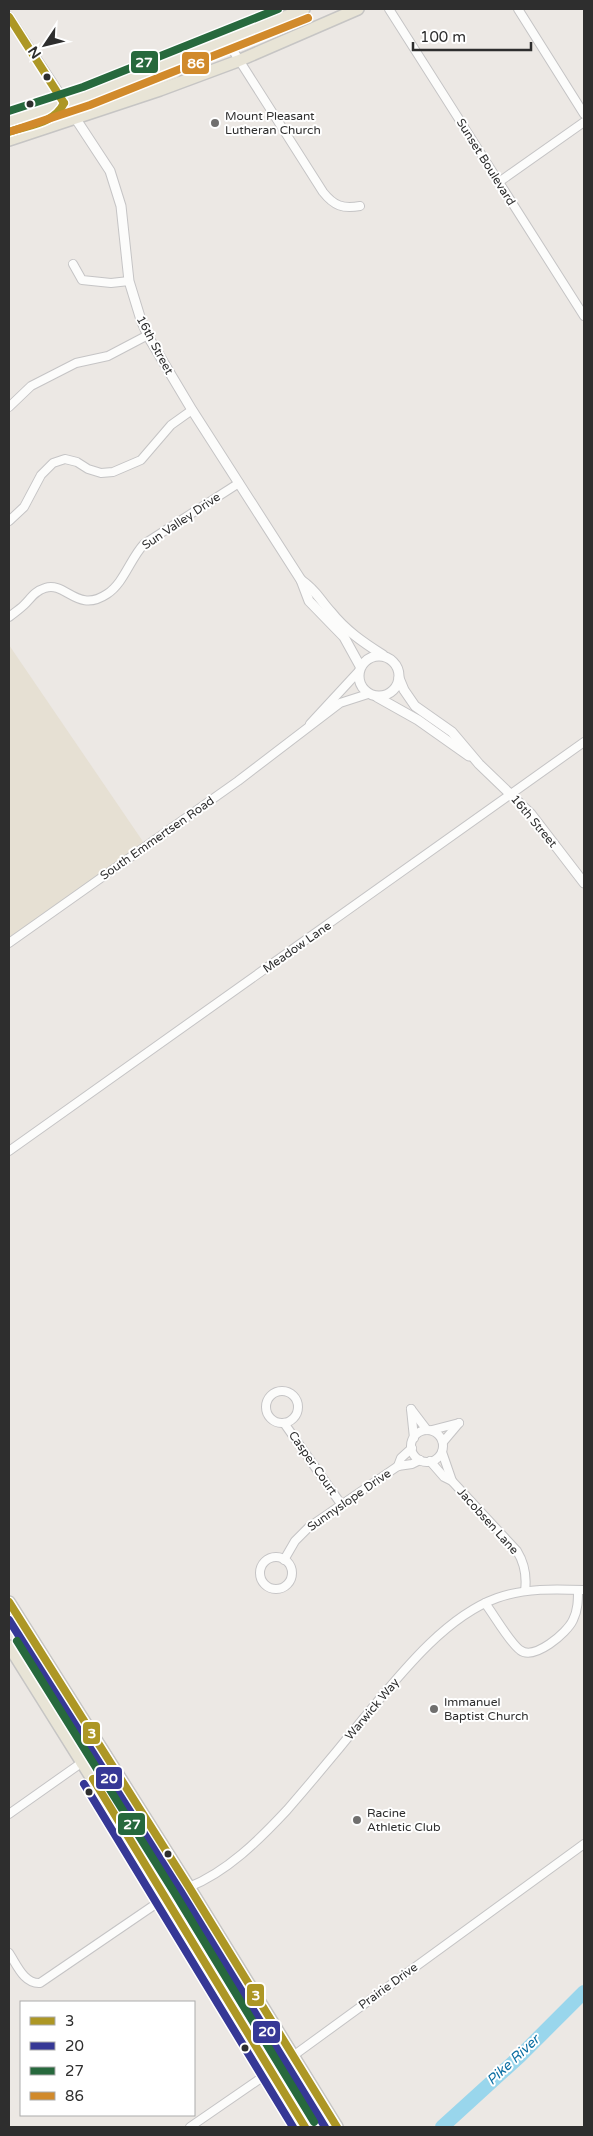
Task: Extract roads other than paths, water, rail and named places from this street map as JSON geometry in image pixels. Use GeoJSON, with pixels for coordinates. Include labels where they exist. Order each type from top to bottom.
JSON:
{"type":"FeatureCollection","features":[{"type":"Feature","properties":{"kind":"main road"},"geometry":{"type":"LineString","coordinates":[[9,121],[64,103],[199,52],[304,9]]}},
{"type":"Feature","properties":{"kind":"main road"},"geometry":{"type":"LineString","coordinates":[[9,140],[238,61],[358,9]]}},
{"type":"Feature","properties":{"kind":"main road"},"geometry":{"type":"LineString","coordinates":[[74,119],[88,106],[174,73],[199,52]]}},
{"type":"Feature","properties":{"kind":"main road"},"geometry":{"type":"LineString","coordinates":[[9,132],[53,117],[62,110],[64,103]]}},
{"type":"Feature","properties":{"kind":"main road"},"geometry":{"type":"LineString","coordinates":[[9,1602],[189,1887],[337,2127]]}},
{"type":"Feature","properties":{"kind":"main road"},"geometry":{"type":"LineString","coordinates":[[9,1642],[60,1700],[80,1734],[101,1749]]}},
{"type":"Feature","properties":{"kind":"main road"},"geometry":{"type":"LineString","coordinates":[[9,1646],[166,1896],[270,2072],[305,2127]]}},
{"type":"Feature","properties":{"kind":"main road"},"geometry":{"type":"LineString","coordinates":[[82,1762],[92,1760],[95,1762],[129,1814],[146,1834],[167,1853]]}},
{"type":"Feature","properties":{"kind":"main road"},"geometry":{"type":"LineString","coordinates":[[119,1821],[129,1825],[134,1831],[165,1880],[181,1888],[189,1887]]}},
{"type":"Feature","properties":{"kind":"main road"},"geometry":{"type":"LineString","coordinates":[[166,1896],[184,1903],[193,1911],[218,1952],[239,1969]]}},
{"type":"Feature","properties":{"kind":"street","name":"Sunset Boulevard"},"geometry":{"type":"LineString","coordinates":[[389,9],[584,316]]}},
{"type":"Feature","properties":{"kind":"street"},"geometry":{"type":"LineString","coordinates":[[518,9],[584,114]]}},
{"type":"Feature","properties":{"kind":"street","name":"16th Street"},"geometry":{"type":"LineString","coordinates":[[9,17],[74,119],[106,165],[116,187],[125,226],[130,281],[134,301],[148,335],[192,410],[301,580],[310,601],[344,638],[360,668],[360,684],[372,695],[418,720],[479,764],[531,814],[584,884]]}},
{"type":"Feature","properties":{"kind":"street"},"geometry":{"type":"LineString","coordinates":[[226,41],[323,192],[332,203],[341,207],[360,206]]}},
{"type":"Feature","properties":{"kind":"street"},"geometry":{"type":"LineString","coordinates":[[499,182],[584,122]]}},
{"type":"Feature","properties":{"kind":"street"},"geometry":{"type":"LineString","coordinates":[[73,264],[82,280],[111,283],[130,281]]}},
{"type":"Feature","properties":{"kind":"street"},"geometry":{"type":"LineString","coordinates":[[9,407],[31,386],[76,363],[108,356],[148,335]]}},
{"type":"Feature","properties":{"kind":"street"},"geometry":{"type":"LineString","coordinates":[[9,521],[24,508],[41,475],[54,463],[66,459],[101,473],[113,472],[142,460],[171,426],[192,410]]}},
{"type":"Feature","properties":{"kind":"street","name":"Sun Valley Drive"},"geometry":{"type":"LineString","coordinates":[[9,617],[24,606],[32,594],[47,587],[55,587],[77,599],[85,601],[106,595],[118,582],[137,551],[144,544],[239,483]]}},
{"type":"Feature","properties":{"kind":"street","name":"16th Street"},"geometry":{"type":"LineString","coordinates":[[301,580],[314,589],[331,613],[353,635],[392,660],[396,665],[404,690],[415,706],[452,732],[479,764]]}},
{"type":"Feature","properties":{"kind":"street"},"geometry":{"type":"LineString","coordinates":[[360,668],[366,659],[372,656],[384,656]]}},
{"type":"Feature","properties":{"kind":"street","name":"South Emmertsen Road"},"geometry":{"type":"LineString","coordinates":[[304,731],[360,668]]}},
{"type":"Feature","properties":{"kind":"street"},"geometry":{"type":"LineString","coordinates":[[372,695],[381,696],[393,690],[399,678]]}},
{"type":"Feature","properties":{"kind":"street","name":"South Emmertsen Road"},"geometry":{"type":"LineString","coordinates":[[9,943],[238,781],[340,703],[372,695]]}},
{"type":"Feature","properties":{"kind":"street","name":"Meadow Lane"},"geometry":{"type":"LineString","coordinates":[[9,1151],[584,742]]}},
{"type":"Feature","properties":{"kind":"street","name":"Casper Court"},"geometry":{"type":"LineString","coordinates":[[284,1423],[294,1418],[298,1408],[290,1394],[275,1393],[268,1400],[266,1410],[268,1415],[275,1422],[284,1423],[341,1504]]}},
{"type":"Feature","properties":{"kind":"street"},"geometry":{"type":"LineString","coordinates":[[411,1409],[430,1430],[441,1437],[443,1442],[442,1452],[439,1457],[430,1461],[420,1460],[413,1453],[412,1448],[414,1438],[411,1409]]}},
{"type":"Feature","properties":{"kind":"street"},"geometry":{"type":"LineString","coordinates":[[414,1438],[417,1433],[459,1423],[443,1442]]}},
{"type":"Feature","properties":{"kind":"street","name":"Sunnyslope Drive"},"geometry":{"type":"LineString","coordinates":[[398,1466],[402,1458],[412,1448]]}},
{"type":"Feature","properties":{"kind":"street","name":"Jacobsen Lane"},"geometry":{"type":"LineString","coordinates":[[442,1452],[452,1481]]}},
{"type":"Feature","properties":{"kind":"street","name":"Sunnyslope Drive"},"geometry":{"type":"LineString","coordinates":[[284,1560],[295,1541],[308,1526],[398,1466],[412,1464],[420,1460]]}},
{"type":"Feature","properties":{"kind":"street","name":"Jacobsen Lane"},"geometry":{"type":"LineString","coordinates":[[430,1461],[444,1477],[452,1481],[521,1557],[526,1575],[525,1591]]}},
{"type":"Feature","properties":{"kind":"street"},"geometry":{"type":"LineString","coordinates":[[279,1558],[284,1560],[292,1572],[290,1582],[282,1588],[273,1589],[268,1587],[261,1578],[261,1567],[268,1559],[279,1558]]}},
{"type":"Feature","properties":{"kind":"street"},"geometry":{"type":"LineString","coordinates":[[486,1603],[516,1647],[525,1653],[531,1654],[560,1636],[570,1626],[576,1612],[581,1590]]}},
{"type":"Feature","properties":{"kind":"street","name":"Warwick Way"},"geometry":{"type":"LineString","coordinates":[[189,1887],[201,1882],[228,1864],[266,1832],[288,1810],[410,1664],[458,1620],[486,1603],[525,1591],[581,1590]]}},
{"type":"Feature","properties":{"kind":"street"},"geometry":{"type":"LineString","coordinates":[[9,1814],[101,1749]]}},
{"type":"Feature","properties":{"kind":"street","name":"Prairie Drive"},"geometry":{"type":"LineString","coordinates":[[190,2127],[293,2056],[584,1844]]}},
{"type":"Feature","properties":{"kind":"street"},"geometry":{"type":"LineString","coordinates":[[9,1954],[26,1978],[33,1983],[45,1981],[166,1896]]}},
{"type":"Feature","properties":{"kind":"waterway","name":"Pike River"},"geometry":{"type":"LineString","coordinates":[[442,2127],[520,2056],[584,1992]]}},
{"type":"Feature","properties":{"kind":"place","name":"Mount Pleasant Lutheran Church"},"geometry":{"type":"Point","coordinates":[215,123]}},
{"type":"Feature","properties":{"kind":"place","name":"Immanuel Baptist Church"},"geometry":{"type":"Point","coordinates":[434,1709]}},
{"type":"Feature","properties":{"kind":"place","name":"Racine Athletic Club"},"geometry":{"type":"Point","coordinates":[357,1820]}}]}
